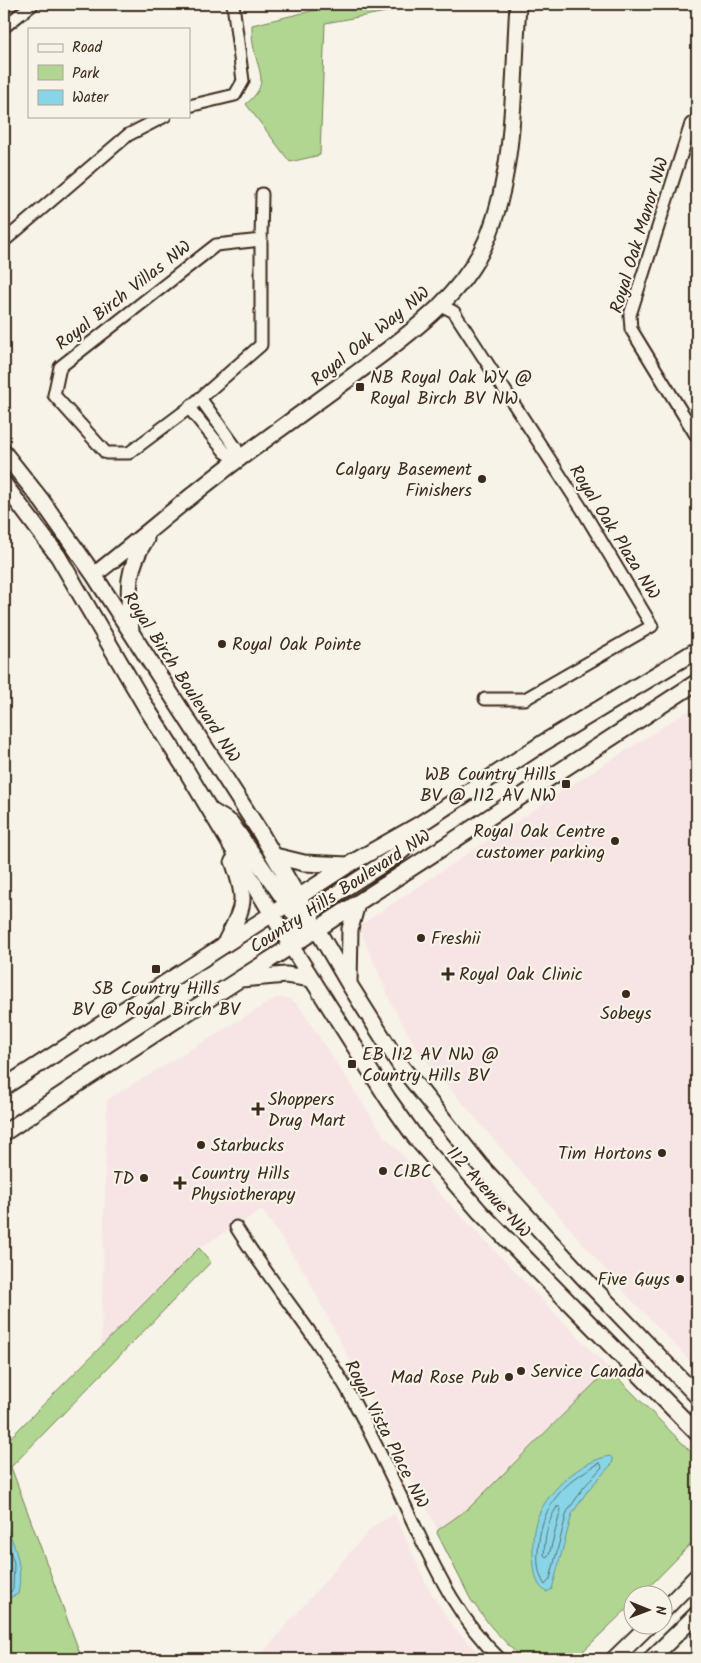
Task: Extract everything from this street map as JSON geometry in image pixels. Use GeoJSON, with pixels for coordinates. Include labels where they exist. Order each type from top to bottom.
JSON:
{"type":"FeatureCollection","features":[{"type":"Feature","properties":{"kind":"street"},"geometry":{"type":"LineString","coordinates":[[4,27],[33,4]]}},
{"type":"Feature","properties":{"kind":"street"},"geometry":{"type":"LineString","coordinates":[[190,106],[235,95],[243,80],[233,4]]}},
{"type":"Feature","properties":{"kind":"street","name":"Royal Oak Way NW"},"geometry":{"type":"LineString","coordinates":[[94,575],[238,460],[379,356],[441,305],[467,275],[484,246],[502,192],[508,149],[518,4]]}},
{"type":"Feature","properties":{"kind":"street"},"geometry":{"type":"LineString","coordinates":[[4,241],[128,135],[161,118]]}},
{"type":"Feature","properties":{"kind":"street","name":"Royal Oak Manor NW"},"geometry":{"type":"LineString","coordinates":[[697,120],[691,124],[630,315],[631,329],[697,436]]}},
{"type":"Feature","properties":{"kind":"street","name":"Royal Birch Villas NW"},"geometry":{"type":"LineString","coordinates":[[261,240],[216,245],[60,367],[54,395],[106,453],[129,453],[189,408],[261,345],[262,194]]}},
{"type":"Feature","properties":{"kind":"street","name":"Royal Oak Plaza NW"},"geometry":{"type":"LineString","coordinates":[[441,305],[454,312],[582,509],[652,626],[526,699],[485,699]]}},
{"type":"Feature","properties":{"kind":"street"},"geometry":{"type":"LineString","coordinates":[[200,398],[236,448],[238,460]]}},
{"type":"Feature","properties":{"kind":"street"},"geometry":{"type":"LineString","coordinates":[[189,408],[225,452],[238,460]]}},
{"type":"Feature","properties":{"kind":"street","name":"Royal Birch Boulevard NW"},"geometry":{"type":"LineString","coordinates":[[4,453],[42,501],[94,575],[275,856],[293,901],[310,923]]}},
{"type":"Feature","properties":{"kind":"street"},"geometry":{"type":"LineString","coordinates":[[4,484],[58,556],[147,709],[291,946]]}},
{"type":"Feature","properties":{"kind":"street"},"geometry":{"type":"LineString","coordinates":[[132,634],[128,584],[135,557],[153,529]]}},
{"type":"Feature","properties":{"kind":"street","name":"Country Hills Boulevard NW"},"geometry":{"type":"LineString","coordinates":[[4,1087],[348,864],[420,824],[551,739],[697,650]]}},
{"type":"Feature","properties":{"kind":"street","name":"Country Hills Boulevard NW"},"geometry":{"type":"LineString","coordinates":[[4,1133],[123,1052],[291,946],[310,923],[357,904],[505,804],[697,682]]}},
{"type":"Feature","properties":{"kind":"street"},"geometry":{"type":"LineString","coordinates":[[209,810],[231,823],[293,901]]}},
{"type":"Feature","properties":{"kind":"street"},"geometry":{"type":"LineString","coordinates":[[310,923],[324,903],[404,849],[420,824]]}},
{"type":"Feature","properties":{"kind":"street"},"geometry":{"type":"LineString","coordinates":[[222,831],[242,888],[240,912],[224,945]]}},
{"type":"Feature","properties":{"kind":"street"},"geometry":{"type":"LineString","coordinates":[[275,856],[304,863],[348,864]]}},
{"type":"Feature","properties":{"kind":"street"},"geometry":{"type":"LineString","coordinates":[[349,984],[350,929],[357,904]]}},
{"type":"Feature","properties":{"kind":"street","name":"112 Avenue NW"},"geometry":{"type":"LineString","coordinates":[[310,923],[400,1065],[465,1147],[583,1277],[697,1396]]}},
{"type":"Feature","properties":{"kind":"street","name":"112 Avenue NW"},"geometry":{"type":"LineString","coordinates":[[291,946],[388,1099],[442,1170],[526,1260],[697,1433]]}},
{"type":"Feature","properties":{"kind":"street"},"geometry":{"type":"LineString","coordinates":[[238,979],[286,975],[312,979]]}},
{"type":"Feature","properties":{"kind":"street","name":"Royal Vista Place NW"},"geometry":{"type":"LineString","coordinates":[[236,1227],[260,1264],[334,1366],[353,1400],[454,1604],[483,1643],[500,1659]]}},
{"type":"Feature","properties":{"kind":"street"},"geometry":{"type":"LineString","coordinates":[[674,1600],[697,1576]]}},
{"type":"Feature","properties":{"kind":"street"},"geometry":{"type":"LineString","coordinates":[[651,1659],[697,1614]]}},
{"type":"Feature","properties":{"kind":"street"},"geometry":{"type":"LineString","coordinates":[[601,1659],[617,1656],[638,1636]]}},
{"type":"Feature","properties":{"kind":"shaded area"},"geometry":{"type":"Polygon","coordinates":[[[697,705],[697,1368],[626,1294],[418,1051],[392,1005],[360,930],[362,924],[567,788],[697,705]]]}},
{"type":"Feature","properties":{"kind":"shaded area"},"geometry":{"type":"Polygon","coordinates":[[[276,998],[289,998],[299,1006],[384,1136],[609,1369],[469,1508],[438,1530],[305,1273],[262,1210],[199,1248],[101,1346],[107,1100],[276,998]]]}},
{"type":"Feature","properties":{"kind":"shaded area"},"geometry":{"type":"Polygon","coordinates":[[[395,1514],[426,1584],[453,1627],[485,1659],[257,1659],[373,1526],[395,1514]]]}},
{"type":"Feature","properties":{"kind":"green space"},"geometry":{"type":"Polygon","coordinates":[[[319,4],[431,4],[325,23],[320,155],[290,162],[246,104],[258,90],[261,78],[253,46],[252,25],[320,9],[319,4]]]}},
{"type":"Feature","properties":{"kind":"green space"},"geometry":{"type":"Polygon","coordinates":[[[199,1248],[211,1262],[11,1467],[82,1659],[4,1659],[4,1444],[199,1248]]]}},
{"type":"Feature","properties":{"kind":"green space"},"geometry":{"type":"Polygon","coordinates":[[[609,1369],[697,1458],[697,1538],[650,1586],[624,1586],[624,1612],[576,1658],[525,1659],[517,1654],[492,1628],[471,1600],[437,1533],[438,1530],[469,1508],[609,1369]]]}},
{"type":"Feature","properties":{"kind":"water"},"geometry":{"type":"Polygon","coordinates":[[[610,1456],[613,1459],[612,1464],[588,1490],[572,1514],[552,1589],[547,1592],[539,1584],[534,1570],[533,1541],[538,1516],[550,1496],[567,1478],[588,1464],[610,1456]]]}},
{"type":"Feature","properties":{"kind":"water"},"geometry":{"type":"Polygon","coordinates":[[[4,1523],[15,1548],[20,1575],[18,1594],[4,1600],[4,1523]]]}},
{"type":"Feature","properties":{"kind":"place","name":"NB Royal Oak WY @ Royal Birch BV NW"},"geometry":{"type":"Point","coordinates":[360,387]}},
{"type":"Feature","properties":{"kind":"place","name":"Calgary Basement Finishers"},"geometry":{"type":"Point","coordinates":[482,479]}},
{"type":"Feature","properties":{"kind":"place","name":"Royal Oak Pointe"},"geometry":{"type":"Point","coordinates":[222,644]}},
{"type":"Feature","properties":{"kind":"place","name":"WB Country Hills BV @ 112 AV NW"},"geometry":{"type":"Point","coordinates":[566,784]}},
{"type":"Feature","properties":{"kind":"place","name":"Royal Oak Centre customer parking"},"geometry":{"type":"Point","coordinates":[615,841]}},
{"type":"Feature","properties":{"kind":"place","name":"Freshii"},"geometry":{"type":"Point","coordinates":[421,938]}},
{"type":"Feature","properties":{"kind":"place","name":"SB Country Hills BV @ Royal Birch BV"},"geometry":{"type":"Point","coordinates":[156,969]}},
{"type":"Feature","properties":{"kind":"place","name":"Royal Oak Clinic"},"geometry":{"type":"Point","coordinates":[448,974]}},
{"type":"Feature","properties":{"kind":"place","name":"Sobeys"},"geometry":{"type":"Point","coordinates":[626,994]}},
{"type":"Feature","properties":{"kind":"place","name":"EB 112 AV NW @ Country Hills BV"},"geometry":{"type":"Point","coordinates":[352,1064]}},
{"type":"Feature","properties":{"kind":"place","name":"Shoppers Drug Mart"},"geometry":{"type":"Point","coordinates":[258,1109]}},
{"type":"Feature","properties":{"kind":"place","name":"Starbucks"},"geometry":{"type":"Point","coordinates":[201,1145]}},
{"type":"Feature","properties":{"kind":"place","name":"Tim Hortons"},"geometry":{"type":"Point","coordinates":[662,1153]}},
{"type":"Feature","properties":{"kind":"place","name":"CIBC"},"geometry":{"type":"Point","coordinates":[383,1171]}},
{"type":"Feature","properties":{"kind":"place","name":"TD"},"geometry":{"type":"Point","coordinates":[144,1178]}},
{"type":"Feature","properties":{"kind":"place","name":"Country Hills Physiotherapy"},"geometry":{"type":"Point","coordinates":[180,1183]}},
{"type":"Feature","properties":{"kind":"place","name":"Five Guys"},"geometry":{"type":"Point","coordinates":[680,1279]}},
{"type":"Feature","properties":{"kind":"place","name":"Service Canada"},"geometry":{"type":"Point","coordinates":[521,1371]}},
{"type":"Feature","properties":{"kind":"place","name":"Mad Rose Pub"},"geometry":{"type":"Point","coordinates":[509,1377]}}]}
